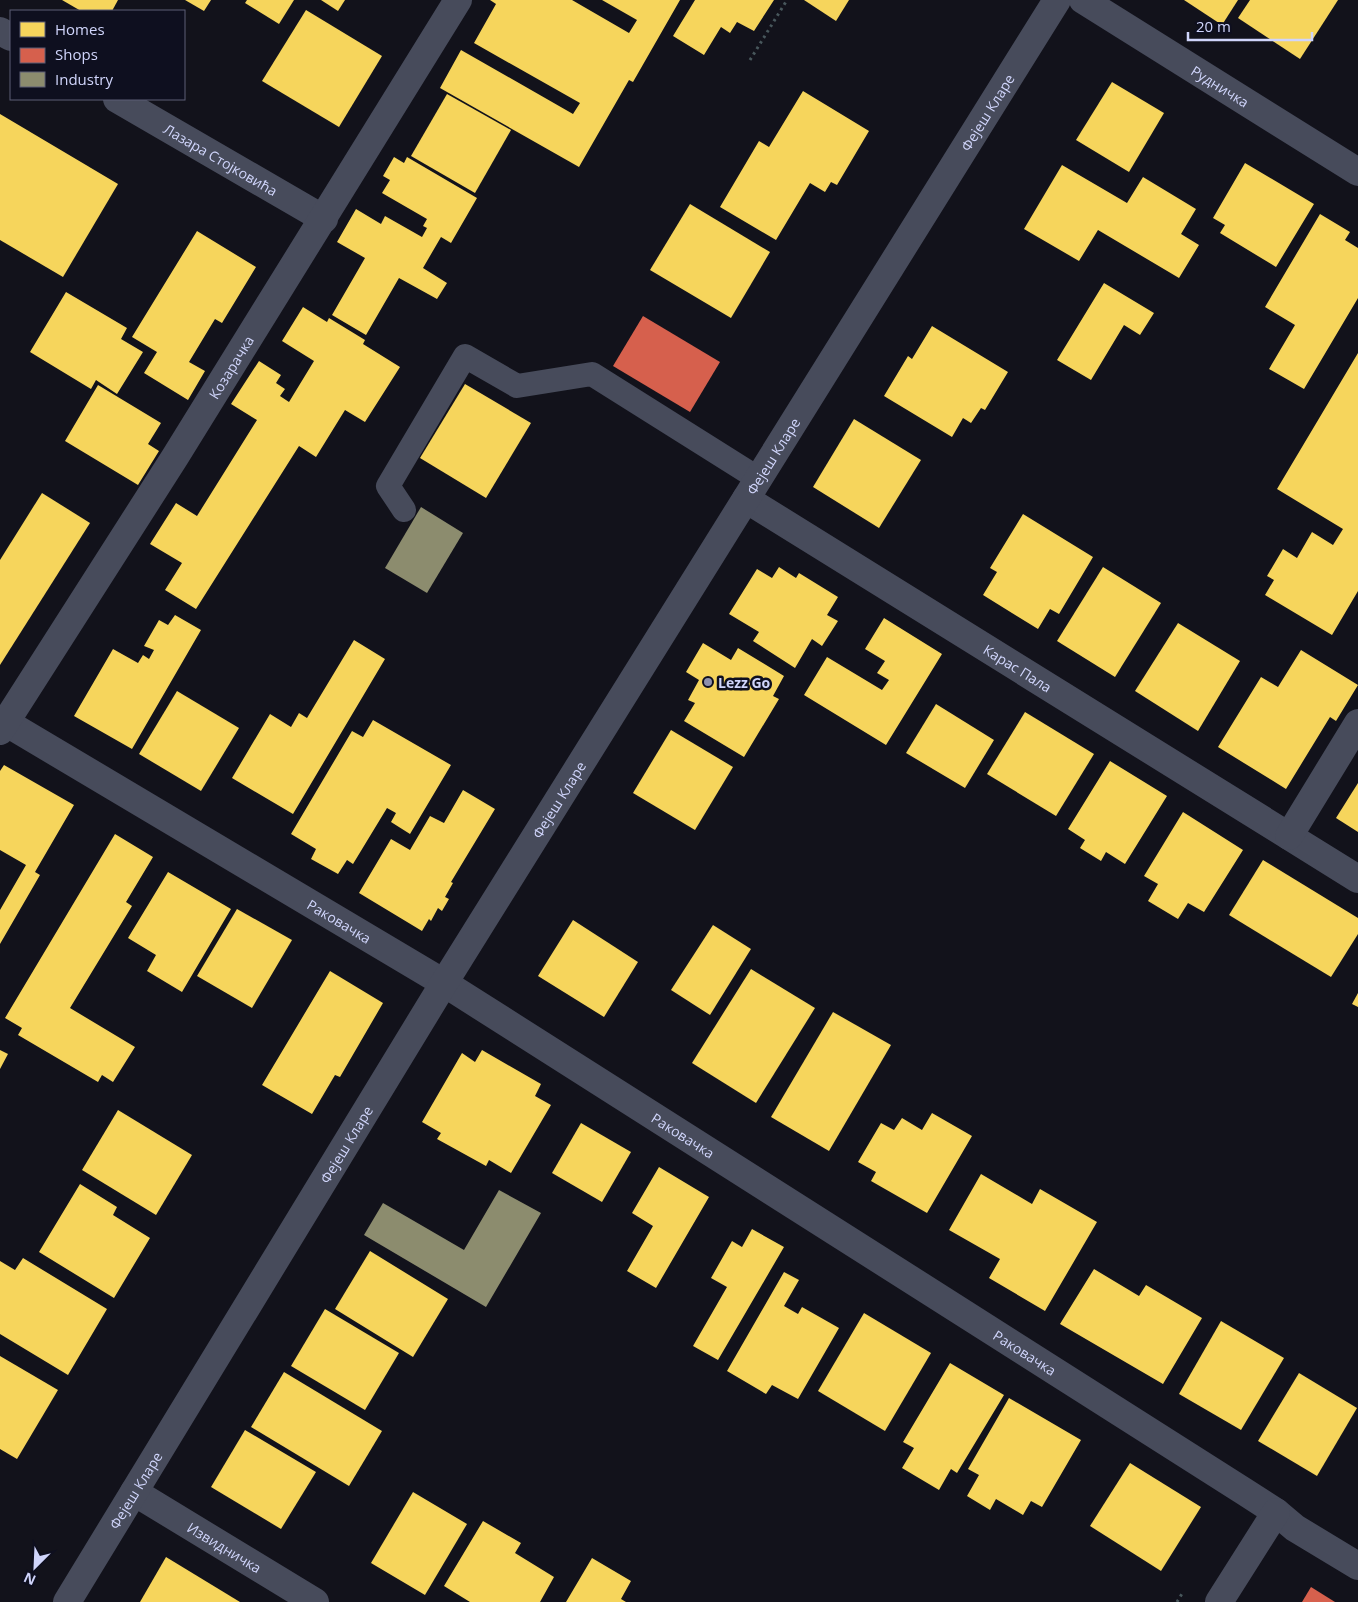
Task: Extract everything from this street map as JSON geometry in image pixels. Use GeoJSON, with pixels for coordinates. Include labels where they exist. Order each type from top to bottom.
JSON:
{"type":"FeatureCollection","features":[{"type":"Feature","properties":{"kind":"street","name":"Козарачка"},"geometry":{"type":"LineString","coordinates":[[2,724],[175,457],[458,0]]}},
{"type":"Feature","properties":{"kind":"street","name":"Фејеш Кларе"},"geometry":{"type":"LineString","coordinates":[[67,1602],[444,983],[1057,0]]}},
{"type":"Feature","properties":{"kind":"street","name":"Рудничка"},"geometry":{"type":"LineString","coordinates":[[1083,0],[1358,172]]}},
{"type":"Feature","properties":{"kind":"street","name":"Лазара Стојковића"},"geometry":{"type":"LineString","coordinates":[[119,100],[324,219]]}},
{"type":"Feature","properties":{"kind":"street","name":"Карас Пала"},"geometry":{"type":"LineString","coordinates":[[752,489],[1358,879]]}},
{"type":"Feature","properties":{"kind":"street"},"geometry":{"type":"LineString","coordinates":[[1289,836],[1358,723]]}},
{"type":"Feature","properties":{"kind":"street","name":"Раковачка"},"geometry":{"type":"LineString","coordinates":[[2,724],[444,983],[1276,1512],[1295,1528],[1358,1566]]}},
{"type":"Feature","properties":{"kind":"street","name":"Извидничка"},"geometry":{"type":"LineString","coordinates":[[134,1492],[315,1602]]}},
{"type":"Feature","properties":{"kind":"street"},"geometry":{"type":"LineString","coordinates":[[1219,1602],[1276,1512]]}},
{"type":"Feature","properties":{"kind":"lane"},"geometry":{"type":"LineString","coordinates":[[404,510],[388,486],[465,356],[518,386],[592,374],[752,489]]}},
{"type":"Feature","properties":{"kind":"path"},"geometry":{"type":"LineString","coordinates":[[750,60],[787,0]]}},
{"type":"Feature","properties":{"kind":"building: Homes"},"geometry":{"type":"Polygon","coordinates":[[[62,0],[118,0],[113,10],[79,10],[62,0]]]}},
{"type":"Feature","properties":{"kind":"building: Homes"},"geometry":{"type":"Polygon","coordinates":[[[185,0],[211,0],[204,11],[185,0]]]}},
{"type":"Feature","properties":{"kind":"building: Homes"},"geometry":{"type":"Polygon","coordinates":[[[247,0],[294,0],[279,24],[245,3],[247,0]]]}},
{"type":"Feature","properties":{"kind":"building: Homes"},"geometry":{"type":"Polygon","coordinates":[[[321,0],[345,0],[338,11],[321,0]]]}},
{"type":"Feature","properties":{"kind":"building: Homes"},"geometry":{"type":"Polygon","coordinates":[[[490,0],[572,0],[629,33],[637,20],[602,0],[680,0],[633,82],[629,80],[579,167],[440,88],[461,50],[573,114],[580,103],[474,43],[496,4],[490,0]]]}},
{"type":"Feature","properties":{"kind":"building: Homes"},"geometry":{"type":"Polygon","coordinates":[[[695,0],[774,0],[754,31],[737,22],[730,33],[721,27],[704,55],[673,36],[695,0]]]}},
{"type":"Feature","properties":{"kind":"building: Homes"},"geometry":{"type":"Polygon","coordinates":[[[804,0],[849,0],[836,21],[804,0]]]}},
{"type":"Feature","properties":{"kind":"building: Homes"},"geometry":{"type":"Polygon","coordinates":[[[1184,0],[1238,0],[1222,25],[1184,0]]]}},
{"type":"Feature","properties":{"kind":"building: Homes"},"geometry":{"type":"Polygon","coordinates":[[[1250,0],[1338,0],[1300,59],[1238,18],[1250,0]]]}},
{"type":"Feature","properties":{"kind":"building: Homes"},"geometry":{"type":"Polygon","coordinates":[[[306,10],[382,56],[339,127],[262,81],[306,10]]]}},
{"type":"Feature","properties":{"kind":"building: Homes"},"geometry":{"type":"Polygon","coordinates":[[[1112,82],[1164,113],[1129,172],[1076,140],[1112,82]]]}},
{"type":"Feature","properties":{"kind":"building: Homes"},"geometry":{"type":"Polygon","coordinates":[[[803,91],[869,131],[837,185],[831,182],[825,192],[810,183],[776,240],[720,207],[759,141],[769,147],[803,91]]]}},
{"type":"Feature","properties":{"kind":"building: Homes"},"geometry":{"type":"Polygon","coordinates":[[[447,94],[511,130],[475,193],[411,156],[447,94]]]}},
{"type":"Feature","properties":{"kind":"building: Homes"},"geometry":{"type":"Polygon","coordinates":[[[0,114],[118,184],[63,277],[0,240],[0,114]]]}},
{"type":"Feature","properties":{"kind":"building: Homes"},"geometry":{"type":"Polygon","coordinates":[[[394,157],[404,163],[407,157],[477,198],[451,243],[441,237],[423,268],[447,283],[437,299],[399,278],[366,335],[332,315],[365,258],[337,242],[356,209],[381,224],[385,216],[422,237],[427,228],[423,226],[427,219],[382,193],[390,180],[383,176],[394,157]]]}},
{"type":"Feature","properties":{"kind":"building: Homes"},"geometry":{"type":"Polygon","coordinates":[[[1245,163],[1314,204],[1276,267],[1220,233],[1225,225],[1213,218],[1245,163]]]}},
{"type":"Feature","properties":{"kind":"building: Homes"},"geometry":{"type":"Polygon","coordinates":[[[1062,165],[1127,203],[1143,177],[1196,209],[1181,234],[1199,245],[1179,278],[1098,230],[1079,261],[1024,229],[1062,165]]]}},
{"type":"Feature","properties":{"kind":"building: Homes"},"geometry":{"type":"Polygon","coordinates":[[[690,204],[770,252],[731,318],[650,270],[690,204]]]}},
{"type":"Feature","properties":{"kind":"building: Homes"},"geometry":{"type":"Polygon","coordinates":[[[1320,214],[1350,232],[1345,240],[1358,248],[1358,298],[1304,389],[1269,369],[1295,325],[1265,307],[1320,214]]]}},
{"type":"Feature","properties":{"kind":"building: Homes"},"geometry":{"type":"Polygon","coordinates":[[[197,231],[256,267],[222,323],[215,319],[189,362],[205,371],[188,400],[144,373],[157,352],[132,337],[197,231]]]}},
{"type":"Feature","properties":{"kind":"building: Homes"},"geometry":{"type":"Polygon","coordinates":[[[1104,283],[1154,313],[1140,335],[1124,325],[1091,380],[1057,360],[1104,283]]]}},
{"type":"Feature","properties":{"kind":"building: Homes"},"geometry":{"type":"Polygon","coordinates":[[[66,292],[127,328],[121,339],[143,352],[117,394],[96,380],[91,389],[30,352],[66,292]]]}},
{"type":"Feature","properties":{"kind":"building: Homes"},"geometry":{"type":"Polygon","coordinates":[[[303,307],[327,322],[329,318],[365,340],[363,344],[400,367],[365,422],[345,410],[316,457],[299,446],[196,609],[165,590],[182,563],[150,544],[176,503],[197,516],[257,420],[231,404],[259,361],[281,375],[276,383],[285,389],[280,396],[289,402],[314,361],[282,341],[303,307]]]}},
{"type":"Feature","properties":{"kind":"building: Homes"},"geometry":{"type":"Polygon","coordinates":[[[932,326],[1008,372],[985,410],[981,408],[971,423],[963,418],[952,437],[884,396],[908,356],[912,359],[932,326]]]}},
{"type":"Feature","properties":{"kind":"building: Homes"},"geometry":{"type":"Polygon","coordinates":[[[1358,353],[1358,591],[1332,635],[1265,595],[1274,580],[1267,576],[1283,549],[1297,558],[1312,532],[1333,545],[1343,529],[1277,489],[1358,353]]]}},
{"type":"Feature","properties":{"kind":"building: Homes"},"geometry":{"type":"Polygon","coordinates":[[[465,384],[531,423],[486,498],[420,458],[465,384]]]}},
{"type":"Feature","properties":{"kind":"building: Homes"},"geometry":{"type":"Polygon","coordinates":[[[98,385],[161,423],[148,444],[159,451],[138,485],[65,441],[98,385]]]}},
{"type":"Feature","properties":{"kind":"building: Homes"},"geometry":{"type":"Polygon","coordinates":[[[854,419],[921,460],[879,528],[813,487],[854,419]]]}},
{"type":"Feature","properties":{"kind":"building: Homes"},"geometry":{"type":"Polygon","coordinates":[[[42,493],[90,523],[0,665],[0,560],[42,493]]]}},
{"type":"Feature","properties":{"kind":"building: Homes"},"geometry":{"type":"Polygon","coordinates":[[[1023,514],[1093,557],[1059,614],[1050,609],[1038,629],[983,595],[997,572],[990,568],[1023,514]]]}},
{"type":"Feature","properties":{"kind":"building: Homes"},"geometry":{"type":"Polygon","coordinates":[[[779,567],[796,578],[799,573],[838,597],[827,615],[838,621],[822,646],[812,639],[795,668],[753,641],[759,632],[729,614],[757,569],[772,578],[779,567]]]}},
{"type":"Feature","properties":{"kind":"building: Homes"},"geometry":{"type":"Polygon","coordinates":[[[1103,567],[1161,603],[1115,677],[1057,641],[1103,567]]]}},
{"type":"Feature","properties":{"kind":"building: Homes"},"geometry":{"type":"Polygon","coordinates":[[[175,615],[201,630],[132,749],[74,716],[113,649],[138,663],[143,655],[149,659],[154,650],[144,646],[159,620],[168,625],[175,615]]]}},
{"type":"Feature","properties":{"kind":"building: Homes"},"geometry":{"type":"Polygon","coordinates":[[[884,618],[942,654],[886,745],[804,695],[827,657],[882,690],[889,680],[877,673],[885,661],[865,649],[884,618]]]}},
{"type":"Feature","properties":{"kind":"building: Homes"},"geometry":{"type":"Polygon","coordinates":[[[1178,623],[1240,661],[1198,731],[1135,691],[1178,623]]]}},
{"type":"Feature","properties":{"kind":"building: Homes"},"geometry":{"type":"Polygon","coordinates":[[[354,640],[385,659],[293,814],[232,778],[270,714],[291,727],[299,713],[307,718],[354,640]]]}},
{"type":"Feature","properties":{"kind":"building: Homes"},"geometry":{"type":"Polygon","coordinates":[[[703,643],[731,660],[738,648],[784,676],[773,696],[779,699],[744,757],[684,721],[695,703],[688,700],[699,680],[686,672],[703,643]]]}},
{"type":"Feature","properties":{"kind":"building: Homes"},"geometry":{"type":"Polygon","coordinates":[[[1301,650],[1358,685],[1336,721],[1330,717],[1286,789],[1218,747],[1261,677],[1278,687],[1301,650]]]}},
{"type":"Feature","properties":{"kind":"building: Homes"},"geometry":{"type":"Polygon","coordinates":[[[177,691],[239,728],[201,791],[139,754],[177,691]]]}},
{"type":"Feature","properties":{"kind":"building: Homes"},"geometry":{"type":"Polygon","coordinates":[[[936,704],[994,740],[965,788],[906,753],[936,704]]]}},
{"type":"Feature","properties":{"kind":"building: Homes"},"geometry":{"type":"Polygon","coordinates":[[[1025,712],[1094,754],[1056,816],[987,774],[1025,712]]]}},
{"type":"Feature","properties":{"kind":"building: Homes"},"geometry":{"type":"Polygon","coordinates":[[[373,720],[451,765],[410,834],[391,822],[396,813],[387,808],[353,864],[347,860],[338,874],[311,859],[316,849],[291,834],[352,731],[363,737],[373,720]]]}},
{"type":"Feature","properties":{"kind":"building: Homes"},"geometry":{"type":"Polygon","coordinates":[[[671,730],[733,767],[695,830],[633,793],[671,730]]]}},
{"type":"Feature","properties":{"kind":"building: Homes"},"geometry":{"type":"Polygon","coordinates":[[[1110,761],[1167,796],[1125,864],[1106,852],[1101,861],[1080,848],[1085,840],[1068,829],[1110,761]]]}},
{"type":"Feature","properties":{"kind":"building: Homes"},"geometry":{"type":"Polygon","coordinates":[[[4,765],[74,805],[35,872],[40,875],[0,944],[0,910],[26,865],[0,850],[0,771],[4,765]]]}},
{"type":"Feature","properties":{"kind":"building: Homes"},"geometry":{"type":"Polygon","coordinates":[[[1358,783],[1358,832],[1336,818],[1358,783]]]}},
{"type":"Feature","properties":{"kind":"building: Homes"},"geometry":{"type":"Polygon","coordinates":[[[463,790],[495,809],[451,882],[453,883],[445,897],[449,899],[442,911],[438,908],[431,921],[429,919],[422,931],[359,893],[391,839],[410,850],[430,816],[444,823],[463,790]]]}},
{"type":"Feature","properties":{"kind":"building: Homes"},"geometry":{"type":"Polygon","coordinates":[[[1183,812],[1243,850],[1204,912],[1188,903],[1178,919],[1148,901],[1158,884],[1144,876],[1183,812]]]}},
{"type":"Feature","properties":{"kind":"building: Homes"},"geometry":{"type":"Polygon","coordinates":[[[115,834],[153,857],[126,902],[132,906],[70,1008],[135,1047],[113,1082],[102,1075],[98,1082],[18,1035],[22,1028],[5,1018],[115,834]]]}},
{"type":"Feature","properties":{"kind":"building: Homes"},"geometry":{"type":"Polygon","coordinates":[[[1263,860],[1358,918],[1358,934],[1331,977],[1229,915],[1263,860]]]}},
{"type":"Feature","properties":{"kind":"building: Homes"},"geometry":{"type":"Polygon","coordinates":[[[168,872],[231,909],[182,992],[147,971],[156,955],[128,938],[168,872]]]}},
{"type":"Feature","properties":{"kind":"building: Homes"},"geometry":{"type":"Polygon","coordinates":[[[237,909],[292,940],[252,1008],[197,976],[237,909]]]}},
{"type":"Feature","properties":{"kind":"building: Homes"},"geometry":{"type":"Polygon","coordinates":[[[573,920],[638,962],[604,1017],[538,976],[573,920]]]}},
{"type":"Feature","properties":{"kind":"building: Homes"},"geometry":{"type":"Polygon","coordinates":[[[713,925],[751,949],[710,1015],[671,990],[713,925]]]}},
{"type":"Feature","properties":{"kind":"building: Homes"},"geometry":{"type":"Polygon","coordinates":[[[751,969],[815,1008],[756,1103],[692,1063],[751,969]]]}},
{"type":"Feature","properties":{"kind":"building: Homes"},"geometry":{"type":"Polygon","coordinates":[[[330,971],[383,1003],[340,1077],[335,1075],[312,1114],[262,1085],[330,971]]]}},
{"type":"Feature","properties":{"kind":"building: Homes"},"geometry":{"type":"Polygon","coordinates":[[[1358,993],[1358,1007],[1352,1004],[1358,993]]]}},
{"type":"Feature","properties":{"kind":"building: Homes"},"geometry":{"type":"Polygon","coordinates":[[[833,1012],[891,1045],[829,1151],[771,1117],[833,1012]]]}},
{"type":"Feature","properties":{"kind":"building: Homes"},"geometry":{"type":"Polygon","coordinates":[[[0,1050],[8,1054],[0,1069],[0,1050]]]}},
{"type":"Feature","properties":{"kind":"building: Homes"},"geometry":{"type":"Polygon","coordinates":[[[482,1050],[541,1084],[535,1096],[551,1105],[511,1173],[489,1160],[486,1166],[437,1139],[441,1133],[422,1122],[462,1053],[475,1062],[482,1050]]]}},
{"type":"Feature","properties":{"kind":"building: Homes"},"geometry":{"type":"Polygon","coordinates":[[[118,1110],[192,1155],[156,1215],[82,1170],[118,1110]]]}},
{"type":"Feature","properties":{"kind":"building: Homes"},"geometry":{"type":"Polygon","coordinates":[[[932,1113],[972,1136],[927,1213],[871,1181],[876,1172],[858,1162],[881,1123],[894,1130],[902,1118],[922,1130],[932,1113]]]}},
{"type":"Feature","properties":{"kind":"building: Homes"},"geometry":{"type":"Polygon","coordinates":[[[581,1123],[631,1152],[602,1202],[552,1173],[581,1123]]]}},
{"type":"Feature","properties":{"kind":"building: Homes"},"geometry":{"type":"Polygon","coordinates":[[[659,1167],[709,1197],[656,1288],[627,1271],[653,1226],[632,1213],[659,1167]]]}},
{"type":"Feature","properties":{"kind":"building: Homes"},"geometry":{"type":"Polygon","coordinates":[[[981,1174],[1032,1204],[1040,1189],[1097,1222],[1045,1311],[989,1278],[1000,1259],[949,1230],[981,1174]]]}},
{"type":"Feature","properties":{"kind":"building: Homes"},"geometry":{"type":"Polygon","coordinates":[[[80,1184],[117,1207],[113,1215],[150,1238],[114,1298],[39,1252],[80,1184]]]}},
{"type":"Feature","properties":{"kind":"building: Homes"},"geometry":{"type":"Polygon","coordinates":[[[752,1229],[784,1247],[718,1360],[693,1346],[727,1287],[711,1278],[732,1241],[742,1247],[752,1229]]]}},
{"type":"Feature","properties":{"kind":"building: Homes"},"geometry":{"type":"Polygon","coordinates":[[[370,1251],[448,1299],[413,1357],[335,1309],[370,1251]]]}},
{"type":"Feature","properties":{"kind":"building: Homes"},"geometry":{"type":"Polygon","coordinates":[[[23,1258],[107,1309],[68,1375],[0,1334],[0,1261],[15,1270],[23,1258]]]}},
{"type":"Feature","properties":{"kind":"building: Homes"},"geometry":{"type":"Polygon","coordinates":[[[1094,1269],[1139,1296],[1146,1285],[1202,1318],[1163,1384],[1060,1324],[1094,1269]]]}},
{"type":"Feature","properties":{"kind":"building: Homes"},"geometry":{"type":"Polygon","coordinates":[[[784,1272],[799,1280],[784,1306],[798,1314],[802,1307],[839,1328],[798,1399],[772,1385],[766,1394],[727,1371],[784,1272]]]}},
{"type":"Feature","properties":{"kind":"building: Homes"},"geometry":{"type":"Polygon","coordinates":[[[325,1309],[399,1353],[365,1410],[291,1366],[325,1309]]]}},
{"type":"Feature","properties":{"kind":"building: Homes"},"geometry":{"type":"Polygon","coordinates":[[[864,1313],[931,1353],[885,1431],[818,1391],[864,1313]]]}},
{"type":"Feature","properties":{"kind":"building: Homes"},"geometry":{"type":"Polygon","coordinates":[[[1221,1321],[1284,1358],[1241,1430],[1179,1394],[1221,1321]]]}},
{"type":"Feature","properties":{"kind":"building: Homes"},"geometry":{"type":"Polygon","coordinates":[[[0,1356],[58,1390],[17,1459],[0,1449],[0,1356]]]}},
{"type":"Feature","properties":{"kind":"building: Homes"},"geometry":{"type":"Polygon","coordinates":[[[950,1363],[1004,1395],[957,1473],[951,1469],[939,1490],[902,1468],[914,1448],[903,1442],[950,1363]]]}},
{"type":"Feature","properties":{"kind":"building: Homes"},"geometry":{"type":"Polygon","coordinates":[[[284,1372],[382,1431],[349,1486],[251,1427],[284,1372]]]}},
{"type":"Feature","properties":{"kind":"building: Homes"},"geometry":{"type":"Polygon","coordinates":[[[1299,1373],[1357,1408],[1317,1476],[1258,1441],[1299,1373]]]}},
{"type":"Feature","properties":{"kind":"building: Homes"},"geometry":{"type":"Polygon","coordinates":[[[1009,1398],[1081,1440],[1042,1507],[1031,1501],[1023,1515],[996,1499],[990,1510],[967,1496],[979,1475],[968,1469],[1009,1398]]]}},
{"type":"Feature","properties":{"kind":"building: Homes"},"geometry":{"type":"Polygon","coordinates":[[[245,1430],[316,1472],[281,1529],[211,1487],[245,1430]]]}},
{"type":"Feature","properties":{"kind":"building: Homes"},"geometry":{"type":"Polygon","coordinates":[[[1130,1463],[1201,1507],[1161,1571],[1090,1526],[1130,1463]]]}},
{"type":"Feature","properties":{"kind":"building: Homes"},"geometry":{"type":"Polygon","coordinates":[[[413,1492],[467,1524],[425,1595],[371,1563],[413,1492]]]}},
{"type":"Feature","properties":{"kind":"building: Homes"},"geometry":{"type":"Polygon","coordinates":[[[483,1521],[521,1543],[515,1553],[554,1577],[540,1602],[470,1602],[444,1586],[483,1521]]]}},
{"type":"Feature","properties":{"kind":"building: Homes"},"geometry":{"type":"Polygon","coordinates":[[[166,1557],[240,1602],[140,1602],[166,1557]]]}},
{"type":"Feature","properties":{"kind":"building: Homes"},"geometry":{"type":"Polygon","coordinates":[[[592,1558],[631,1581],[621,1599],[626,1602],[566,1602],[592,1558]]]}},
{"type":"Feature","properties":{"kind":"building: Shops"},"geometry":{"type":"Polygon","coordinates":[[[643,316],[720,362],[690,412],[613,366],[643,316]]]}},
{"type":"Feature","properties":{"kind":"building: Shops"},"geometry":{"type":"Polygon","coordinates":[[[1311,1587],[1335,1602],[1302,1602],[1311,1587]]]}},
{"type":"Feature","properties":{"kind":"building: Industry"},"geometry":{"type":"Polygon","coordinates":[[[421,507],[463,533],[427,593],[385,568],[421,507]]]}},
{"type":"Feature","properties":{"kind":"building: Industry"},"geometry":{"type":"Polygon","coordinates":[[[499,1190],[541,1213],[486,1307],[364,1235],[383,1203],[464,1250],[499,1190]]]}},
{"type":"Feature","properties":{"kind":"place","name":"Lezz Go"},"geometry":{"type":"Point","coordinates":[708,682]}}]}
